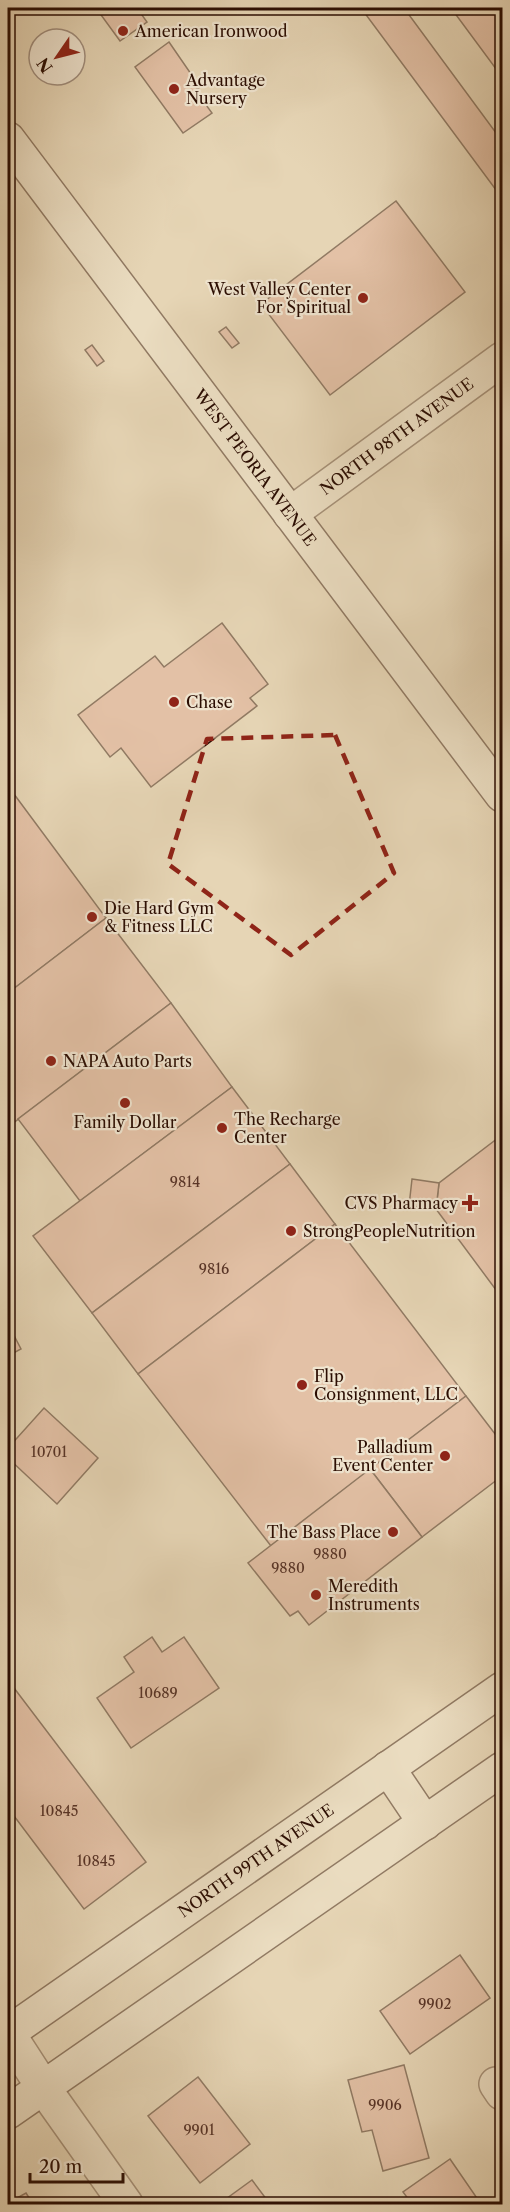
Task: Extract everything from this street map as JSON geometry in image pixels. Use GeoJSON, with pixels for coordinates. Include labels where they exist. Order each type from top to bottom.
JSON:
{"type":"FeatureCollection","features":[{"type":"Feature","properties":{"kind":"main road","name":"WEST PEORIA AVENUE"},"geometry":{"type":"LineString","coordinates":[[8,139],[502,795]]}},
{"type":"Feature","properties":{"kind":"main road","name":"NORTH 98TH AVENUE"},"geometry":{"type":"LineString","coordinates":[[290,514],[502,359]]}},
{"type":"Feature","properties":{"kind":"main road","name":"NORTH 99TH AVENUE"},"geometry":{"type":"LineString","coordinates":[[8,2033],[502,1689]]}},
{"type":"Feature","properties":{"kind":"main road"},"geometry":{"type":"LineString","coordinates":[[388,1768],[425,1823]]}},
{"type":"Feature","properties":{"kind":"main road"},"geometry":{"type":"LineString","coordinates":[[8,2112],[502,1769]]}},
{"type":"Feature","properties":{"kind":"main road"},"geometry":{"type":"LineString","coordinates":[[8,2033],[126,2205]]}},
{"type":"Feature","properties":{"kind":"highlighted area"},"geometry":{"type":"Polygon","coordinates":[[[335,735],[394,873],[291,955],[168,864],[207,739],[335,735]]]}},
{"type":"Feature","properties":{"kind":"building","name":"American Ironwood"},"geometry":{"type":"Polygon","coordinates":[[[96,8],[137,8],[147,22],[120,41],[96,8]]]}},
{"type":"Feature","properties":{"kind":"building"},"geometry":{"type":"Polygon","coordinates":[[[361,8],[404,8],[502,141],[502,198],[361,8]]]}},
{"type":"Feature","properties":{"kind":"building"},"geometry":{"type":"Polygon","coordinates":[[[451,8],[502,8],[502,77],[451,8]]]}},
{"type":"Feature","properties":{"kind":"building","name":"Advantage Nursery"},"geometry":{"type":"Polygon","coordinates":[[[169,42],[200,87],[195,90],[212,113],[183,133],[135,67],[169,42]]]}},
{"type":"Feature","properties":{"kind":"building","name":"West Valley Center For Spiritual"},"geometry":{"type":"Polygon","coordinates":[[[396,201],[465,292],[330,395],[261,304],[396,201]]]}},
{"type":"Feature","properties":{"kind":"building"},"geometry":{"type":"Polygon","coordinates":[[[226,327],[239,343],[232,348],[219,332],[226,327]]]}},
{"type":"Feature","properties":{"kind":"building"},"geometry":{"type":"Polygon","coordinates":[[[92,345],[104,361],[97,366],[85,350],[92,345]]]}},
{"type":"Feature","properties":{"kind":"building","name":"Chase"},"geometry":{"type":"Polygon","coordinates":[[[222,623],[268,684],[250,698],[257,706],[151,787],[121,748],[110,757],[78,715],[155,656],[164,667],[222,623]]]}},
{"type":"Feature","properties":{"kind":"building"},"geometry":{"type":"Polygon","coordinates":[[[8,786],[106,918],[8,993],[8,786]]]}},
{"type":"Feature","properties":{"kind":"building","name":"NAPA Auto Parts"},"geometry":{"type":"Polygon","coordinates":[[[106,918],[171,1003],[8,1127],[8,993],[106,918]]]}},
{"type":"Feature","properties":{"kind":"building","name":"Family Dollar"},"geometry":{"type":"Polygon","coordinates":[[[171,1003],[232,1087],[80,1201],[18,1119],[171,1003]]]}},
{"type":"Feature","properties":{"kind":"building"},"geometry":{"type":"Polygon","coordinates":[[[232,1087],[290,1164],[92,1313],[33,1236],[232,1087]]]}},
{"type":"Feature","properties":{"kind":"building","name":"CVS Pharmacy"},"geometry":{"type":"Polygon","coordinates":[[[502,1135],[502,1298],[436,1209],[439,1183],[502,1135]]]}},
{"type":"Feature","properties":{"kind":"building"},"geometry":{"type":"Polygon","coordinates":[[[290,1164],[335,1224],[138,1374],[92,1313],[290,1164]]]}},
{"type":"Feature","properties":{"kind":"building"},"geometry":{"type":"Polygon","coordinates":[[[412,1179],[439,1183],[436,1209],[409,1206],[412,1179]]]}},
{"type":"Feature","properties":{"kind":"building","name":"Flip Consignment, LLC"},"geometry":{"type":"Polygon","coordinates":[[[335,1224],[466,1396],[271,1546],[138,1374],[335,1224]]]}},
{"type":"Feature","properties":{"kind":"building"},"geometry":{"type":"Polygon","coordinates":[[[8,1324],[21,1349],[8,1356],[8,1324]]]}},
{"type":"Feature","properties":{"kind":"building","name":"Palladium Event Center"},"geometry":{"type":"Polygon","coordinates":[[[466,1396],[502,1443],[502,1476],[422,1537],[370,1469],[466,1396]]]}},
{"type":"Feature","properties":{"kind":"building"},"geometry":{"type":"Polygon","coordinates":[[[44,1408],[98,1458],[57,1504],[8,1458],[8,1448],[44,1408]]]}},
{"type":"Feature","properties":{"kind":"building"},"geometry":{"type":"Polygon","coordinates":[[[370,1469],[422,1537],[309,1625],[298,1611],[290,1616],[248,1563],[370,1469]]]}},
{"type":"Feature","properties":{"kind":"building"},"geometry":{"type":"Polygon","coordinates":[[[152,1637],[162,1652],[184,1637],[219,1688],[131,1748],[97,1698],[134,1672],[124,1657],[152,1637]]]}},
{"type":"Feature","properties":{"kind":"building"},"geometry":{"type":"Polygon","coordinates":[[[8,1680],[146,1862],[84,1909],[8,1808],[8,1680]]]}},
{"type":"Feature","properties":{"kind":"building"},"geometry":{"type":"Polygon","coordinates":[[[460,1955],[490,1998],[410,2054],[380,2011],[460,1955]]]}},
{"type":"Feature","properties":{"kind":"building"},"geometry":{"type":"Polygon","coordinates":[[[404,2065],[429,2158],[383,2171],[372,2130],[362,2132],[348,2080],[404,2065]]]}},
{"type":"Feature","properties":{"kind":"building"},"geometry":{"type":"Polygon","coordinates":[[[198,2077],[250,2144],[200,2183],[148,2116],[198,2077]]]}},
{"type":"Feature","properties":{"kind":"building"},"geometry":{"type":"Polygon","coordinates":[[[450,2159],[481,2204],[412,2204],[403,2192],[450,2159]]]}},
{"type":"Feature","properties":{"kind":"building"},"geometry":{"type":"Polygon","coordinates":[[[252,2180],[270,2204],[219,2204],[252,2180]]]}},
{"type":"Feature","properties":{"kind":"building"},"geometry":{"type":"Polygon","coordinates":[[[26,2193],[33,2204],[8,2204],[8,2203],[26,2193]]]}},
{"type":"Feature","properties":{"kind":"place","name":"American Ironwood"},"geometry":{"type":"Point","coordinates":[123,31]}},
{"type":"Feature","properties":{"kind":"place","name":"Advantage Nursery"},"geometry":{"type":"Point","coordinates":[174,89]}},
{"type":"Feature","properties":{"kind":"place","name":"West Valley Center For Spiritual"},"geometry":{"type":"Point","coordinates":[363,298]}},
{"type":"Feature","properties":{"kind":"place","name":"Chase"},"geometry":{"type":"Point","coordinates":[174,702]}},
{"type":"Feature","properties":{"kind":"place","name":"Die Hard Gym & Fitness LLC"},"geometry":{"type":"Point","coordinates":[92,917]}},
{"type":"Feature","properties":{"kind":"place","name":"NAPA Auto Parts"},"geometry":{"type":"Point","coordinates":[51,1061]}},
{"type":"Feature","properties":{"kind":"place","name":"Family Dollar"},"geometry":{"type":"Point","coordinates":[125,1103]}},
{"type":"Feature","properties":{"kind":"place","name":"The Recharge Center"},"geometry":{"type":"Point","coordinates":[222,1128]}},
{"type":"Feature","properties":{"kind":"place","name":"CVS Pharmacy"},"geometry":{"type":"Point","coordinates":[470,1203]}},
{"type":"Feature","properties":{"kind":"place","name":"StrongPeopleNutrition"},"geometry":{"type":"Point","coordinates":[291,1231]}},
{"type":"Feature","properties":{"kind":"place","name":"Flip Consignment, LLC"},"geometry":{"type":"Point","coordinates":[302,1385]}},
{"type":"Feature","properties":{"kind":"place","name":"Palladium Event Center"},"geometry":{"type":"Point","coordinates":[445,1456]}},
{"type":"Feature","properties":{"kind":"place","name":"The Bass Place"},"geometry":{"type":"Point","coordinates":[393,1532]}},
{"type":"Feature","properties":{"kind":"place","name":"Meredith Instruments"},"geometry":{"type":"Point","coordinates":[316,1595]}}]}
